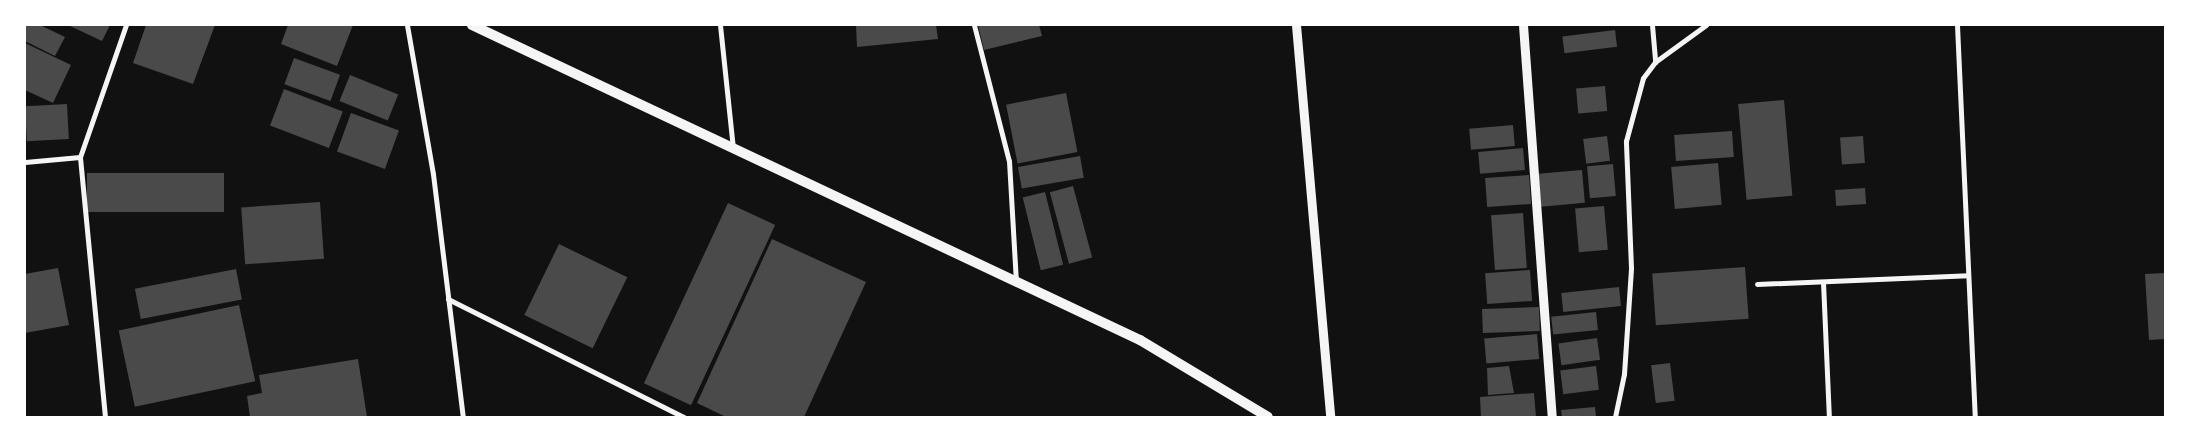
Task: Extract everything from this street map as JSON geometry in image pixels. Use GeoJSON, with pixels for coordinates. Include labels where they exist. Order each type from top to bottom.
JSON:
{"type":"FeatureCollection","features":[{"type":"Feature","properties":{"kind":"main road"},"geometry":{"type":"LineString","coordinates":[[472,25],[1140,340],[1268,417]]}},
{"type":"Feature","properties":{"kind":"street"},"geometry":{"type":"LineString","coordinates":[[105,417],[80,157],[126,25]]}},
{"type":"Feature","properties":{"kind":"street"},"geometry":{"type":"LineString","coordinates":[[407,25],[433,174],[463,417]]}},
{"type":"Feature","properties":{"kind":"street"},"geometry":{"type":"LineString","coordinates":[[720,25],[734,148]]}},
{"type":"Feature","properties":{"kind":"street"},"geometry":{"type":"LineString","coordinates":[[974,25],[1009,161],[1016,281]]}},
{"type":"Feature","properties":{"kind":"street"},"geometry":{"type":"LineString","coordinates":[[1296,25],[1330,417]]}},
{"type":"Feature","properties":{"kind":"street"},"geometry":{"type":"LineString","coordinates":[[1523,25],[1552,417]]}},
{"type":"Feature","properties":{"kind":"street"},"geometry":{"type":"LineString","coordinates":[[1652,25],[1655,62]]}},
{"type":"Feature","properties":{"kind":"street"},"geometry":{"type":"LineString","coordinates":[[1615,417],[1624,374],[1631,268],[1626,141],[1643,78],[1655,62],[1706,25]]}},
{"type":"Feature","properties":{"kind":"street"},"geometry":{"type":"LineString","coordinates":[[1957,25],[1975,417]]}},
{"type":"Feature","properties":{"kind":"street"},"geometry":{"type":"LineString","coordinates":[[25,162],[80,157]]}},
{"type":"Feature","properties":{"kind":"street"},"geometry":{"type":"LineString","coordinates":[[1757,284],[1968,275]]}},
{"type":"Feature","properties":{"kind":"street"},"geometry":{"type":"LineString","coordinates":[[1823,282],[1829,417]]}},
{"type":"Feature","properties":{"kind":"street"},"geometry":{"type":"LineString","coordinates":[[448,299],[684,417]]}},
{"type":"Feature","properties":{"kind":"building"},"geometry":{"type":"Polygon","coordinates":[[[25,25],[40,25],[65,37],[55,56],[25,41],[25,25]]]}},
{"type":"Feature","properties":{"kind":"building"},"geometry":{"type":"Polygon","coordinates":[[[68,25],[110,25],[102,41],[68,25]]]}},
{"type":"Feature","properties":{"kind":"building"},"geometry":{"type":"Polygon","coordinates":[[[146,25],[215,25],[193,84],[133,63],[146,25]]]}},
{"type":"Feature","properties":{"kind":"building"},"geometry":{"type":"Polygon","coordinates":[[[288,25],[353,25],[337,66],[281,44],[288,25]]]}},
{"type":"Feature","properties":{"kind":"building"},"geometry":{"type":"Polygon","coordinates":[[[856,25],[936,25],[938,39],[857,47],[856,25]]]}},
{"type":"Feature","properties":{"kind":"building"},"geometry":{"type":"Polygon","coordinates":[[[978,25],[1039,25],[1042,36],[984,50],[978,25]]]}},
{"type":"Feature","properties":{"kind":"building"},"geometry":{"type":"Polygon","coordinates":[[[1615,30],[1617,47],[1564,53],[1562,36],[1615,30]]]}},
{"type":"Feature","properties":{"kind":"building"},"geometry":{"type":"Polygon","coordinates":[[[25,43],[71,65],[53,103],[25,90],[25,43]]]}},
{"type":"Feature","properties":{"kind":"building"},"geometry":{"type":"Polygon","coordinates":[[[294,58],[340,75],[330,101],[284,84],[294,58]]]}},
{"type":"Feature","properties":{"kind":"building"},"geometry":{"type":"Polygon","coordinates":[[[350,75],[398,94],[388,120],[340,101],[350,75]]]}},
{"type":"Feature","properties":{"kind":"building"},"geometry":{"type":"Polygon","coordinates":[[[1605,86],[1607,111],[1578,113],[1576,89],[1605,86]]]}},
{"type":"Feature","properties":{"kind":"building"},"geometry":{"type":"Polygon","coordinates":[[[284,89],[343,112],[329,148],[270,125],[284,89]]]}},
{"type":"Feature","properties":{"kind":"building"},"geometry":{"type":"Polygon","coordinates":[[[1066,93],[1077,152],[1018,164],[1006,105],[1066,93]]]}},
{"type":"Feature","properties":{"kind":"building"},"geometry":{"type":"Polygon","coordinates":[[[1784,100],[1792,196],[1747,200],[1738,104],[1784,100]]]}},
{"type":"Feature","properties":{"kind":"building"},"geometry":{"type":"Polygon","coordinates":[[[67,104],[69,139],[27,141],[25,106],[67,104]]]}},
{"type":"Feature","properties":{"kind":"building"},"geometry":{"type":"Polygon","coordinates":[[[351,113],[399,130],[385,169],[337,152],[351,113]]]}},
{"type":"Feature","properties":{"kind":"building"},"geometry":{"type":"Polygon","coordinates":[[[1513,125],[1515,146],[1471,150],[1469,129],[1513,125]]]}},
{"type":"Feature","properties":{"kind":"building"},"geometry":{"type":"Polygon","coordinates":[[[1732,131],[1734,157],[1676,161],[1674,135],[1732,131]]]}},
{"type":"Feature","properties":{"kind":"building"},"geometry":{"type":"Polygon","coordinates":[[[1607,136],[1610,161],[1586,164],[1583,139],[1607,136]]]}},
{"type":"Feature","properties":{"kind":"building"},"geometry":{"type":"Polygon","coordinates":[[[1863,136],[1865,163],[1842,165],[1840,138],[1863,136]]]}},
{"type":"Feature","properties":{"kind":"building"},"geometry":{"type":"Polygon","coordinates":[[[1523,148],[1525,170],[1480,174],[1478,152],[1523,148]]]}},
{"type":"Feature","properties":{"kind":"building"},"geometry":{"type":"Polygon","coordinates":[[[1080,156],[1084,178],[1022,189],[1018,167],[1080,156]]]}},
{"type":"Feature","properties":{"kind":"building"},"geometry":{"type":"Polygon","coordinates":[[[1718,163],[1722,205],[1675,209],[1671,167],[1718,163]]]}},
{"type":"Feature","properties":{"kind":"building"},"geometry":{"type":"Polygon","coordinates":[[[1613,164],[1616,196],[1590,198],[1587,166],[1613,164]]]}},
{"type":"Feature","properties":{"kind":"building"},"geometry":{"type":"Polygon","coordinates":[[[1582,170],[1585,203],[1541,207],[1538,174],[1582,170]]]}},
{"type":"Feature","properties":{"kind":"building"},"geometry":{"type":"Polygon","coordinates":[[[87,173],[224,173],[224,212],[87,212],[87,173]]]}},
{"type":"Feature","properties":{"kind":"building"},"geometry":{"type":"Polygon","coordinates":[[[1529,175],[1531,204],[1487,207],[1485,178],[1529,175]]]}},
{"type":"Feature","properties":{"kind":"building"},"geometry":{"type":"Polygon","coordinates":[[[1073,186],[1092,257],[1069,264],[1050,192],[1073,186]]]}},
{"type":"Feature","properties":{"kind":"building"},"geometry":{"type":"Polygon","coordinates":[[[1865,188],[1866,204],[1836,206],[1835,190],[1865,188]]]}},
{"type":"Feature","properties":{"kind":"building"},"geometry":{"type":"Polygon","coordinates":[[[1045,192],[1063,265],[1041,270],[1023,198],[1045,192]]]}},
{"type":"Feature","properties":{"kind":"building"},"geometry":{"type":"Polygon","coordinates":[[[320,202],[324,259],[245,264],[241,208],[320,202]]]}},
{"type":"Feature","properties":{"kind":"building"},"geometry":{"type":"Polygon","coordinates":[[[728,203],[775,225],[691,405],[644,383],[728,203]]]}},
{"type":"Feature","properties":{"kind":"building"},"geometry":{"type":"Polygon","coordinates":[[[1604,206],[1608,250],[1579,252],[1575,209],[1604,206]]]}},
{"type":"Feature","properties":{"kind":"building"},"geometry":{"type":"Polygon","coordinates":[[[1523,213],[1527,268],[1495,270],[1491,215],[1523,213]]]}},
{"type":"Feature","properties":{"kind":"building"},"geometry":{"type":"Polygon","coordinates":[[[772,239],[866,282],[804,417],[726,417],[697,403],[772,239]]]}},
{"type":"Feature","properties":{"kind":"building"},"geometry":{"type":"Polygon","coordinates":[[[559,244],[627,277],[593,348],[524,315],[559,244]]]}},
{"type":"Feature","properties":{"kind":"building"},"geometry":{"type":"Polygon","coordinates":[[[1745,267],[1749,319],[1656,325],[1652,273],[1745,267]]]}},
{"type":"Feature","properties":{"kind":"building"},"geometry":{"type":"Polygon","coordinates":[[[58,268],[69,325],[25,333],[25,274],[58,268]]]}},
{"type":"Feature","properties":{"kind":"building"},"geometry":{"type":"Polygon","coordinates":[[[236,269],[242,299],[141,319],[135,289],[236,269]]]}},
{"type":"Feature","properties":{"kind":"building"},"geometry":{"type":"Polygon","coordinates":[[[1530,270],[1532,301],[1487,304],[1485,273],[1530,270]]]}},
{"type":"Feature","properties":{"kind":"building"},"geometry":{"type":"Polygon","coordinates":[[[2165,273],[2165,339],[2149,340],[2145,274],[2165,273]]]}},
{"type":"Feature","properties":{"kind":"building"},"geometry":{"type":"Polygon","coordinates":[[[1619,287],[1621,306],[1563,312],[1561,293],[1619,287]]]}},
{"type":"Feature","properties":{"kind":"building"},"geometry":{"type":"Polygon","coordinates":[[[239,305],[255,381],[135,407],[119,331],[239,305]]]}},
{"type":"Feature","properties":{"kind":"building"},"geometry":{"type":"Polygon","coordinates":[[[1539,307],[1540,331],[1483,333],[1482,309],[1539,307]]]}},
{"type":"Feature","properties":{"kind":"building"},"geometry":{"type":"Polygon","coordinates":[[[1596,312],[1598,330],[1553,335],[1551,317],[1596,312]]]}},
{"type":"Feature","properties":{"kind":"building"},"geometry":{"type":"Polygon","coordinates":[[[1537,334],[1539,359],[1486,364],[1484,339],[1537,334]]]}},
{"type":"Feature","properties":{"kind":"building"},"geometry":{"type":"Polygon","coordinates":[[[1597,338],[1600,360],[1561,365],[1558,343],[1597,338]]]}},
{"type":"Feature","properties":{"kind":"building"},"geometry":{"type":"Polygon","coordinates":[[[358,359],[367,417],[250,417],[247,396],[262,393],[259,375],[358,359]]]}},
{"type":"Feature","properties":{"kind":"building"},"geometry":{"type":"Polygon","coordinates":[[[1670,363],[1675,401],[1656,403],[1651,365],[1670,363]]]}},
{"type":"Feature","properties":{"kind":"building"},"geometry":{"type":"Polygon","coordinates":[[[1509,366],[1514,393],[1488,395],[1487,368],[1509,366]]]}},
{"type":"Feature","properties":{"kind":"building"},"geometry":{"type":"Polygon","coordinates":[[[1596,366],[1599,390],[1563,394],[1560,370],[1596,366]]]}},
{"type":"Feature","properties":{"kind":"building"},"geometry":{"type":"Polygon","coordinates":[[[1534,393],[1536,417],[1481,417],[1480,397],[1534,393]]]}},
{"type":"Feature","properties":{"kind":"building"},"geometry":{"type":"Polygon","coordinates":[[[1595,407],[1596,417],[1562,417],[1561,410],[1595,407]]]}}]}
